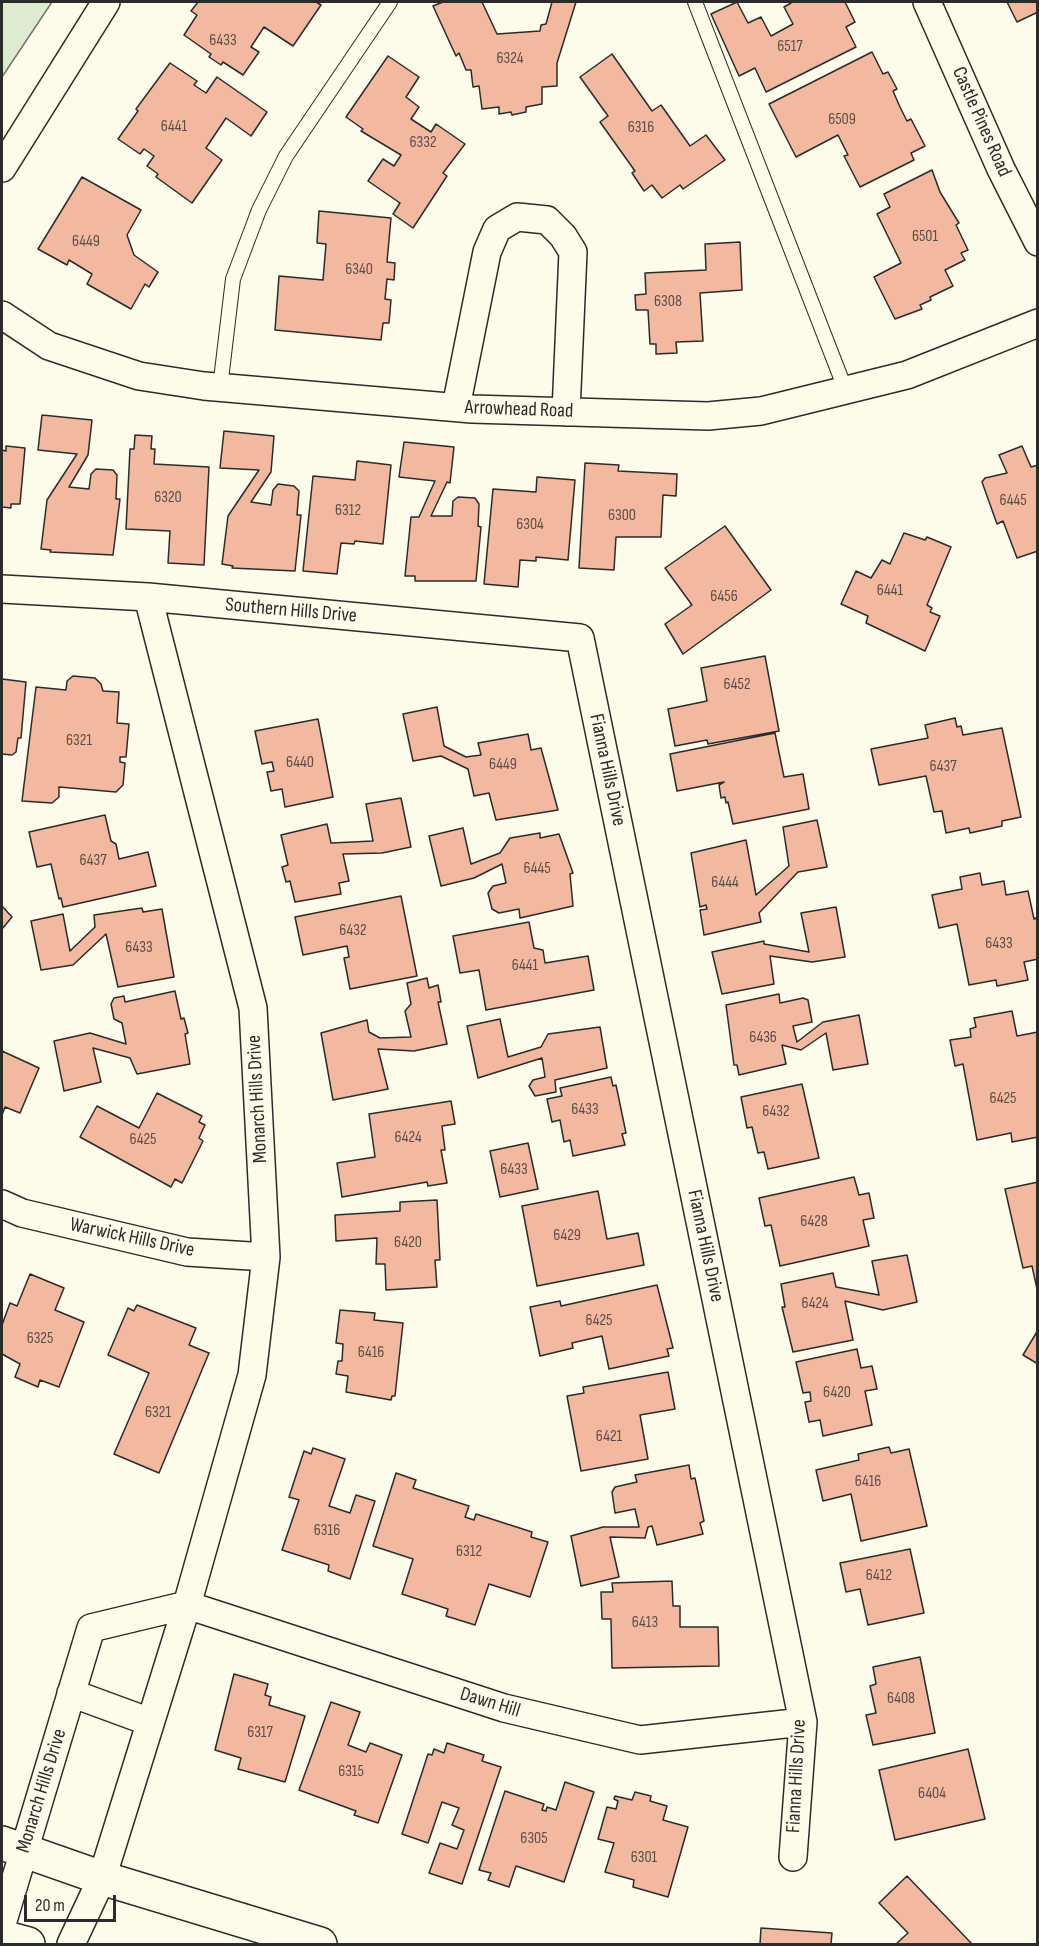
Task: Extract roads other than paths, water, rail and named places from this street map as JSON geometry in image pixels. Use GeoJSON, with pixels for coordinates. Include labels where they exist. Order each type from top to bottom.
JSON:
{"type":"FeatureCollection","features":[{"type":"Feature","properties":{"kind":"main road"},"geometry":{"type":"LineString","coordinates":[[13,1847],[102,1878],[320,1944]]}},
{"type":"Feature","properties":{"kind":"main road"},"geometry":{"type":"LineString","coordinates":[[2,1937],[28,1944]]}},
{"type":"Feature","properties":{"kind":"street"},"geometry":{"type":"LineString","coordinates":[[2,168],[106,2]]}},
{"type":"Feature","properties":{"kind":"street","name":"Castle Pines Road"},"geometry":{"type":"LineString","coordinates":[[927,2],[1001,169],[1038,242]]}},
{"type":"Feature","properties":{"kind":"street"},"geometry":{"type":"LineString","coordinates":[[456,407],[487,252],[497,229],[517,217],[547,220],[563,236],[573,252],[566,412]]}},
{"type":"Feature","properties":{"kind":"street","name":"Arrowhead Road"},"geometry":{"type":"LineString","coordinates":[[2,315],[49,346],[138,376],[220,388],[456,407],[708,416],[761,411],[907,375],[1038,323]]}},
{"type":"Feature","properties":{"kind":"street","name":"Southern Hills Drive"},"geometry":{"type":"LineString","coordinates":[[2,589],[148,597],[579,638]]}},
{"type":"Feature","properties":{"kind":"street","name":"Monarch Hills Drive"},"geometry":{"type":"LineString","coordinates":[[71,1944],[102,1878],[187,1605],[252,1375],[266,1257],[253,1008],[148,597]]}},
{"type":"Feature","properties":{"kind":"street","name":"Fianna Hills Drive"},"geometry":{"type":"LineString","coordinates":[[579,638],[803,1722],[793,1857]]}},
{"type":"Feature","properties":{"kind":"street","name":"Warwick Hills Drive"},"geometry":{"type":"LineString","coordinates":[[2,1204],[22,1213],[187,1252],[266,1257]]}},
{"type":"Feature","properties":{"kind":"street","name":"Monarch Hills Drive"},"geometry":{"type":"LineString","coordinates":[[2,1924],[13,1847],[71,1694],[91,1628],[187,1605]]}},
{"type":"Feature","properties":{"kind":"street","name":"Dawn Hill"},"geometry":{"type":"LineString","coordinates":[[187,1605],[504,1708],[640,1740],[803,1722]]}},
{"type":"Feature","properties":{"kind":"street"},"geometry":{"type":"LineString","coordinates":[[71,1694],[150,1722]]}},
{"type":"Feature","properties":{"kind":"lane"},"geometry":{"type":"LineString","coordinates":[[220,388],[233,279],[259,210],[286,156],[390,2]]}},
{"type":"Feature","properties":{"kind":"lane"},"geometry":{"type":"LineString","coordinates":[[695,2],[846,391]]}}]}
